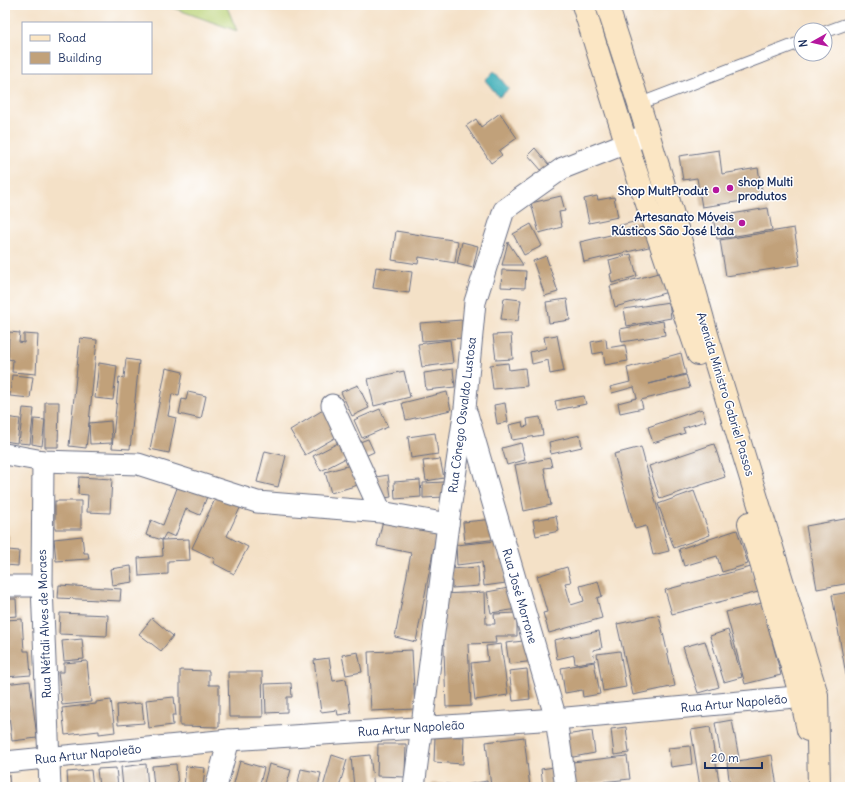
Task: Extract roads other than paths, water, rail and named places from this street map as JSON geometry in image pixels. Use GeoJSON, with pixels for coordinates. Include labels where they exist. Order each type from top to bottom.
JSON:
{"type":"FeatureCollection","features":[{"type":"Feature","properties":{"kind":"main road"},"geometry":{"type":"LineString","coordinates":[[582,5],[626,142],[739,465]]}},
{"type":"Feature","properties":{"kind":"main road","name":"Avenida Ministro Gabriel Passos"},"geometry":{"type":"LineString","coordinates":[[607,5],[649,134],[708,338],[739,465],[809,696],[819,782]]}},
{"type":"Feature","properties":{"kind":"street","name":"Rua Cônego Osvaldo Lustosa"},"geometry":{"type":"LineString","coordinates":[[414,787],[448,524],[465,408],[475,302],[504,210],[563,168],[649,134]]}},
{"type":"Feature","properties":{"kind":"street"},"geometry":{"type":"LineString","coordinates":[[332,405],[382,512]]}},
{"type":"Feature","properties":{"kind":"street","name":"Rua José Morrone"},"geometry":{"type":"LineString","coordinates":[[465,408],[556,719],[566,787]]}},
{"type":"Feature","properties":{"kind":"street"},"geometry":{"type":"LineString","coordinates":[[5,454],[43,461],[138,464],[257,502],[382,512],[448,524]]}},
{"type":"Feature","properties":{"kind":"street","name":"Rua Néftali Alves de Moraes"},"geometry":{"type":"LineString","coordinates":[[43,461],[42,586],[50,787]]}},
{"type":"Feature","properties":{"kind":"street"},"geometry":{"type":"LineString","coordinates":[[5,586],[42,586]]}},
{"type":"Feature","properties":{"kind":"street","name":"Rua Artur Napoleão"},"geometry":{"type":"LineString","coordinates":[[5,762],[49,759],[229,740],[556,719],[809,696]]}},
{"type":"Feature","properties":{"kind":"street"},"geometry":{"type":"LineString","coordinates":[[216,787],[229,740]]}},
{"type":"Feature","properties":{"kind":"lane"},"geometry":{"type":"LineString","coordinates":[[833,29],[844,25]]}},
{"type":"Feature","properties":{"kind":"lane"},"geometry":{"type":"LineString","coordinates":[[640,104],[793,45]]}},
{"type":"Feature","properties":{"kind":"water"},"geometry":{"type":"Polygon","coordinates":[[[494,71],[509,89],[499,97],[485,80],[494,71]]]}},
{"type":"Feature","properties":{"kind":"place","name":"shop Multi produtos"},"geometry":{"type":"Point","coordinates":[730,188]}},
{"type":"Feature","properties":{"kind":"place","name":"Shop MultProdut"},"geometry":{"type":"Point","coordinates":[716,190]}},
{"type":"Feature","properties":{"kind":"place","name":"Artesanato Móveis Rústicos São José Ltda"},"geometry":{"type":"Point","coordinates":[742,223]}}]}
